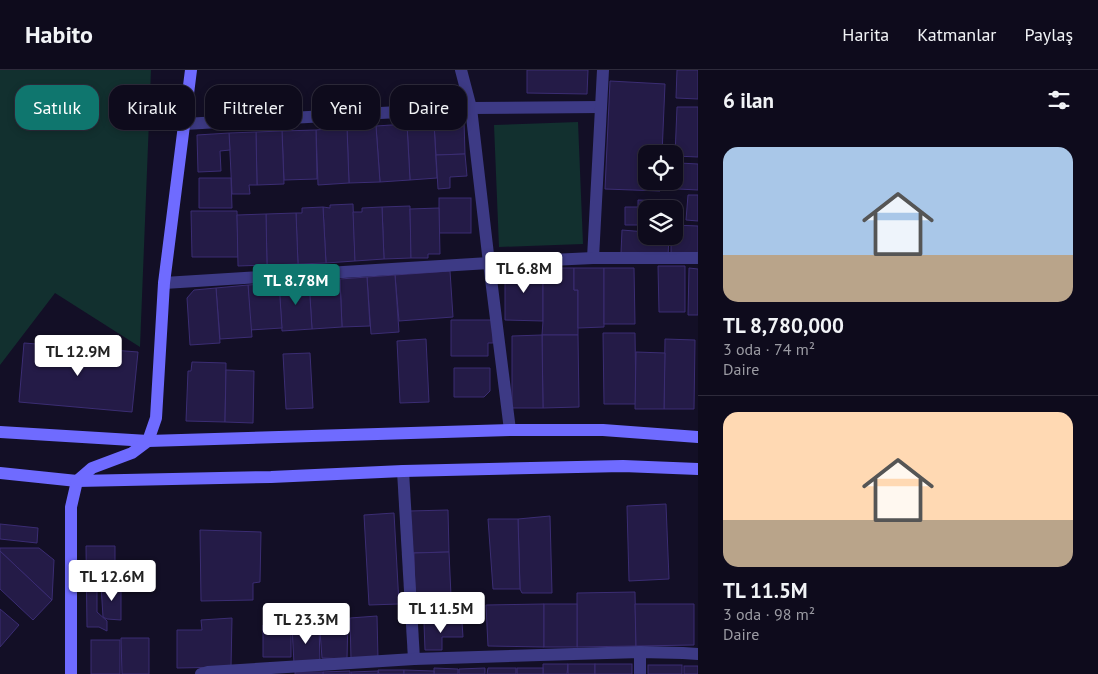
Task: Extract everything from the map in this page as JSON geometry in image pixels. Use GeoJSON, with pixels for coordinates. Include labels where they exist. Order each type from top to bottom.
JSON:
{"type":"FeatureCollection","features":[{"type":"Feature","properties":{"kind":"street"},"geometry":{"type":"LineString","coordinates":[[189,85],[191,70]]}},
{"type":"Feature","properties":{"kind":"street"},"geometry":{"type":"LineString","coordinates":[[461,70],[471,108],[510,430]]}},
{"type":"Feature","properties":{"kind":"street"},"geometry":{"type":"LineString","coordinates":[[593,258],[603,70]]}},
{"type":"Feature","properties":{"kind":"street"},"geometry":{"type":"LineString","coordinates":[[195,123],[471,108],[601,107]]}},
{"type":"Feature","properties":{"kind":"street"},"geometry":{"type":"LineString","coordinates":[[71,674],[71,507],[77,480],[92,468],[132,454],[148,441],[156,418],[164,283],[183,130]]}},
{"type":"Feature","properties":{"kind":"street"},"geometry":{"type":"LineString","coordinates":[[164,283],[489,262],[593,258],[698,258]]}},
{"type":"Feature","properties":{"kind":"street"},"geometry":{"type":"LineString","coordinates":[[0,432],[148,441],[510,430],[603,430],[698,437]]}},
{"type":"Feature","properties":{"kind":"street"},"geometry":{"type":"LineString","coordinates":[[0,473],[77,480],[271,477],[403,471],[623,466],[698,469]]}},
{"type":"Feature","properties":{"kind":"street"},"geometry":{"type":"LineString","coordinates":[[403,471],[414,659]]}},
{"type":"Feature","properties":{"kind":"street"},"geometry":{"type":"LineString","coordinates":[[640,652],[640,674]]}},
{"type":"Feature","properties":{"kind":"street"},"geometry":{"type":"LineString","coordinates":[[206,673],[414,659],[640,652],[698,654]]}},
{"type":"Feature","properties":{"kind":"green space"},"geometry":{"type":"Polygon","coordinates":[[[0,70],[151,70],[150,85],[109,85],[109,130],[149,130],[140,347],[55,293],[0,365],[0,70]]]}},
{"type":"Feature","properties":{"kind":"green space"},"geometry":{"type":"Polygon","coordinates":[[[578,122],[583,244],[499,247],[494,125],[578,122]]]}},
{"type":"Feature","properties":{"kind":"building"},"geometry":{"type":"Polygon","coordinates":[[[527,70],[588,70],[587,94],[527,93],[527,70]]]}},
{"type":"Feature","properties":{"kind":"building"},"geometry":{"type":"Polygon","coordinates":[[[677,70],[698,70],[698,99],[676,98],[677,70]]]}},
{"type":"Feature","properties":{"kind":"building"},"geometry":{"type":"Polygon","coordinates":[[[610,81],[665,84],[662,145],[638,145],[638,190],[660,191],[605,189],[610,81]]]}},
{"type":"Feature","properties":{"kind":"building"},"geometry":{"type":"Polygon","coordinates":[[[677,107],[698,107],[698,157],[683,156],[683,145],[675,145],[677,107]]]}},
{"type":"Feature","properties":{"kind":"building"},"geometry":{"type":"Polygon","coordinates":[[[390,125],[390,130],[407,130],[410,180],[380,182],[376,130],[380,130],[380,126],[390,125]]]}},
{"type":"Feature","properties":{"kind":"building"},"geometry":{"type":"Polygon","coordinates":[[[316,130],[347,130],[349,183],[318,185],[316,130]]]}},
{"type":"Feature","properties":{"kind":"building"},"geometry":{"type":"Polygon","coordinates":[[[316,130],[317,179],[284,180],[282,131],[316,130]]]}},
{"type":"Feature","properties":{"kind":"building"},"geometry":{"type":"Polygon","coordinates":[[[347,130],[376,130],[380,182],[349,183],[347,130]]]}},
{"type":"Feature","properties":{"kind":"building"},"geometry":{"type":"Polygon","coordinates":[[[407,130],[434,130],[437,178],[410,180],[407,130]]]}},
{"type":"Feature","properties":{"kind":"building"},"geometry":{"type":"Polygon","coordinates":[[[434,130],[464,130],[465,154],[436,155],[434,130]]]}},
{"type":"Feature","properties":{"kind":"building"},"geometry":{"type":"Polygon","coordinates":[[[282,131],[284,184],[257,185],[256,132],[282,131]]]}},
{"type":"Feature","properties":{"kind":"building"},"geometry":{"type":"Polygon","coordinates":[[[256,132],[257,185],[249,185],[250,194],[232,194],[229,133],[256,132]]]}},
{"type":"Feature","properties":{"kind":"building"},"geometry":{"type":"Polygon","coordinates":[[[229,133],[230,150],[220,151],[221,171],[198,172],[197,135],[229,133]]]}},
{"type":"Feature","properties":{"kind":"building"},"geometry":{"type":"Polygon","coordinates":[[[465,154],[467,176],[450,177],[450,188],[438,189],[436,155],[465,154]]]}},
{"type":"Feature","properties":{"kind":"building"},"geometry":{"type":"Polygon","coordinates":[[[683,163],[698,164],[698,190],[683,189],[683,163]]]}},
{"type":"Feature","properties":{"kind":"building"},"geometry":{"type":"Polygon","coordinates":[[[199,178],[231,178],[232,208],[199,208],[199,178]]]}},
{"type":"Feature","properties":{"kind":"building"},"geometry":{"type":"Polygon","coordinates":[[[688,195],[698,195],[698,221],[686,220],[688,195]]]}},
{"type":"Feature","properties":{"kind":"building"},"geometry":{"type":"Polygon","coordinates":[[[439,198],[471,198],[471,233],[439,233],[439,198]]]}},
{"type":"Feature","properties":{"kind":"building"},"geometry":{"type":"Polygon","coordinates":[[[353,204],[355,261],[326,263],[323,207],[330,208],[330,205],[353,204]]]}},
{"type":"Feature","properties":{"kind":"building"},"geometry":{"type":"Polygon","coordinates":[[[410,206],[411,258],[384,259],[382,207],[410,206]]]}},
{"type":"Feature","properties":{"kind":"building"},"geometry":{"type":"Polygon","coordinates":[[[323,207],[326,263],[298,264],[296,213],[302,213],[302,208],[323,207]]]}},
{"type":"Feature","properties":{"kind":"building"},"geometry":{"type":"Polygon","coordinates":[[[382,207],[384,259],[355,261],[353,212],[362,212],[362,208],[382,207]]]}},
{"type":"Feature","properties":{"kind":"building"},"geometry":{"type":"Polygon","coordinates":[[[625,207],[638,207],[638,225],[625,225],[625,207]]]}},
{"type":"Feature","properties":{"kind":"building"},"geometry":{"type":"Polygon","coordinates":[[[439,208],[440,254],[428,254],[428,258],[411,258],[410,209],[439,208]]]}},
{"type":"Feature","properties":{"kind":"building"},"geometry":{"type":"Polygon","coordinates":[[[191,211],[237,211],[238,257],[192,257],[191,211]]]}},
{"type":"Feature","properties":{"kind":"building"},"geometry":{"type":"Polygon","coordinates":[[[296,213],[298,264],[267,265],[266,214],[296,213]]]}},
{"type":"Feature","properties":{"kind":"building"},"geometry":{"type":"Polygon","coordinates":[[[266,214],[267,265],[238,266],[237,215],[266,214]]]}},
{"type":"Feature","properties":{"kind":"building"},"geometry":{"type":"Polygon","coordinates":[[[683,225],[698,226],[698,256],[671,255],[671,245],[683,245],[683,225]]]}},
{"type":"Feature","properties":{"kind":"building"},"geometry":{"type":"Polygon","coordinates":[[[622,230],[638,231],[638,245],[669,245],[668,256],[621,253],[622,230]]]}},
{"type":"Feature","properties":{"kind":"building"},"geometry":{"type":"Polygon","coordinates":[[[658,266],[685,266],[685,312],[659,312],[658,266]]]}},
{"type":"Feature","properties":{"kind":"building"},"geometry":{"type":"Polygon","coordinates":[[[505,268],[543,268],[543,321],[505,320],[505,268]]]}},
{"type":"Feature","properties":{"kind":"building"},"geometry":{"type":"Polygon","coordinates":[[[543,268],[574,268],[574,290],[578,290],[578,335],[542,335],[543,268]]]}},
{"type":"Feature","properties":{"kind":"building"},"geometry":{"type":"Polygon","coordinates":[[[574,268],[604,268],[604,327],[578,328],[578,290],[574,290],[574,268]]]}},
{"type":"Feature","properties":{"kind":"building"},"geometry":{"type":"Polygon","coordinates":[[[604,268],[634,268],[635,324],[604,324],[604,268]]]}},
{"type":"Feature","properties":{"kind":"building"},"geometry":{"type":"Polygon","coordinates":[[[689,268],[698,269],[698,315],[688,315],[689,268]]]}},
{"type":"Feature","properties":{"kind":"building"},"geometry":{"type":"Polygon","coordinates":[[[450,271],[453,317],[399,321],[395,275],[450,271]]]}},
{"type":"Feature","properties":{"kind":"building"},"geometry":{"type":"Polygon","coordinates":[[[395,275],[399,332],[371,334],[367,277],[395,275]]]}},
{"type":"Feature","properties":{"kind":"building"},"geometry":{"type":"Polygon","coordinates":[[[367,277],[370,326],[342,327],[340,279],[367,277]]]}},
{"type":"Feature","properties":{"kind":"building"},"geometry":{"type":"Polygon","coordinates":[[[340,279],[342,327],[312,329],[309,281],[340,279]]]}},
{"type":"Feature","properties":{"kind":"building"},"geometry":{"type":"Polygon","coordinates":[[[309,281],[312,329],[282,331],[279,283],[309,281]]]}},
{"type":"Feature","properties":{"kind":"building"},"geometry":{"type":"Polygon","coordinates":[[[279,283],[282,328],[250,330],[248,285],[279,283]]]}},
{"type":"Feature","properties":{"kind":"building"},"geometry":{"type":"Polygon","coordinates":[[[248,285],[252,337],[220,339],[216,288],[248,285]]]}},
{"type":"Feature","properties":{"kind":"building"},"geometry":{"type":"Polygon","coordinates":[[[216,288],[220,343],[190,345],[187,298],[194,290],[216,288]]]}},
{"type":"Feature","properties":{"kind":"building"},"geometry":{"type":"Polygon","coordinates":[[[451,320],[493,320],[493,343],[488,343],[488,356],[451,356],[451,320]]]}},
{"type":"Feature","properties":{"kind":"building"},"geometry":{"type":"Polygon","coordinates":[[[603,333],[635,333],[636,404],[604,404],[603,333]]]}},
{"type":"Feature","properties":{"kind":"building"},"geometry":{"type":"Polygon","coordinates":[[[542,335],[578,335],[579,407],[543,408],[542,335]]]}},
{"type":"Feature","properties":{"kind":"building"},"geometry":{"type":"Polygon","coordinates":[[[542,335],[543,408],[512,408],[512,336],[542,335]]]}},
{"type":"Feature","properties":{"kind":"building"},"geometry":{"type":"Polygon","coordinates":[[[426,339],[429,402],[400,403],[397,341],[426,339]]]}},
{"type":"Feature","properties":{"kind":"building"},"geometry":{"type":"Polygon","coordinates":[[[665,339],[695,340],[694,409],[664,409],[665,339]]]}},
{"type":"Feature","properties":{"kind":"building"},"geometry":{"type":"Polygon","coordinates":[[[24,343],[138,352],[132,412],[19,402],[24,343]]]}},
{"type":"Feature","properties":{"kind":"building"},"geometry":{"type":"Polygon","coordinates":[[[636,352],[665,353],[664,409],[635,409],[636,352]]]}},
{"type":"Feature","properties":{"kind":"building"},"geometry":{"type":"Polygon","coordinates":[[[310,353],[313,408],[286,409],[283,354],[310,353]]]}},
{"type":"Feature","properties":{"kind":"building"},"geometry":{"type":"Polygon","coordinates":[[[192,362],[226,363],[225,422],[186,421],[188,371],[191,371],[192,362]]]}},
{"type":"Feature","properties":{"kind":"building"},"geometry":{"type":"Polygon","coordinates":[[[454,368],[490,368],[490,391],[484,397],[454,397],[454,368]]]}},
{"type":"Feature","properties":{"kind":"building"},"geometry":{"type":"Polygon","coordinates":[[[226,370],[254,371],[253,423],[225,422],[226,370]]]}},
{"type":"Feature","properties":{"kind":"building"},"geometry":{"type":"Polygon","coordinates":[[[666,504],[669,579],[629,581],[627,506],[666,504]]]}},
{"type":"Feature","properties":{"kind":"building"},"geometry":{"type":"Polygon","coordinates":[[[448,510],[449,552],[410,553],[409,511],[448,510]]]}},
{"type":"Feature","properties":{"kind":"building"},"geometry":{"type":"Polygon","coordinates":[[[394,513],[399,604],[369,605],[364,515],[394,513]]]}},
{"type":"Feature","properties":{"kind":"building"},"geometry":{"type":"Polygon","coordinates":[[[550,516],[552,593],[522,593],[520,589],[518,519],[550,516]]]}},
{"type":"Feature","properties":{"kind":"building"},"geometry":{"type":"Polygon","coordinates":[[[488,519],[518,519],[520,589],[493,589],[488,519]]]}},
{"type":"Feature","properties":{"kind":"building"},"geometry":{"type":"Polygon","coordinates":[[[0,524],[38,528],[37,543],[0,539],[0,524]]]}},
{"type":"Feature","properties":{"kind":"building"},"geometry":{"type":"Polygon","coordinates":[[[200,530],[261,532],[260,582],[253,583],[253,600],[201,601],[200,530]]]}},
{"type":"Feature","properties":{"kind":"building"},"geometry":{"type":"Polygon","coordinates":[[[86,546],[115,546],[115,569],[101,569],[101,575],[97,576],[97,612],[107,621],[107,631],[99,627],[87,627],[86,546]]]}},
{"type":"Feature","properties":{"kind":"building"},"geometry":{"type":"Polygon","coordinates":[[[0,548],[39,548],[54,560],[52,600],[0,551],[0,548]]]}},
{"type":"Feature","properties":{"kind":"building"},"geometry":{"type":"Polygon","coordinates":[[[0,551],[52,600],[33,620],[0,589],[0,551]]]}},
{"type":"Feature","properties":{"kind":"building"},"geometry":{"type":"Polygon","coordinates":[[[449,552],[451,596],[415,597],[414,553],[449,552]]]}},
{"type":"Feature","properties":{"kind":"building"},"geometry":{"type":"Polygon","coordinates":[[[121,584],[121,620],[107,619],[103,617],[101,585],[121,584]]]}},
{"type":"Feature","properties":{"kind":"building"},"geometry":{"type":"Polygon","coordinates":[[[635,592],[636,646],[577,647],[577,593],[635,592]]]}},
{"type":"Feature","properties":{"kind":"building"},"geometry":{"type":"Polygon","coordinates":[[[544,604],[544,647],[488,646],[486,605],[544,604]]]}},
{"type":"Feature","properties":{"kind":"building"},"geometry":{"type":"Polygon","coordinates":[[[544,604],[577,604],[577,647],[544,647],[544,604]]]}},
{"type":"Feature","properties":{"kind":"building"},"geometry":{"type":"Polygon","coordinates":[[[635,604],[694,604],[694,645],[636,646],[635,604]]]}},
{"type":"Feature","properties":{"kind":"building"},"geometry":{"type":"Polygon","coordinates":[[[0,609],[19,625],[0,647],[0,609]]]}},
{"type":"Feature","properties":{"kind":"building"},"geometry":{"type":"Polygon","coordinates":[[[377,616],[378,659],[351,660],[350,618],[377,616]]]}},
{"type":"Feature","properties":{"kind":"building"},"geometry":{"type":"Polygon","coordinates":[[[232,618],[231,667],[177,668],[177,630],[202,630],[201,620],[232,618]]]}},
{"type":"Feature","properties":{"kind":"building"},"geometry":{"type":"Polygon","coordinates":[[[319,618],[348,618],[347,659],[322,658],[319,618]]]}},
{"type":"Feature","properties":{"kind":"building"},"geometry":{"type":"Polygon","coordinates":[[[462,622],[463,637],[442,637],[442,650],[425,650],[424,623],[462,622]]]}},
{"type":"Feature","properties":{"kind":"building"},"geometry":{"type":"Polygon","coordinates":[[[291,624],[291,657],[263,657],[263,625],[291,624]]]}},
{"type":"Feature","properties":{"kind":"building"},"geometry":{"type":"Polygon","coordinates":[[[292,626],[319,626],[320,663],[294,664],[292,626]]]}},
{"type":"Feature","properties":{"kind":"building"},"geometry":{"type":"Polygon","coordinates":[[[121,638],[149,638],[149,674],[122,674],[121,638]]]}},
{"type":"Feature","properties":{"kind":"building"},"geometry":{"type":"Polygon","coordinates":[[[91,640],[120,640],[120,674],[91,674],[91,640]]]}},
{"type":"Feature","properties":{"kind":"building"},"geometry":{"type":"Polygon","coordinates":[[[543,664],[568,664],[567,674],[543,674],[543,664]]]}},
{"type":"Feature","properties":{"kind":"building"},"geometry":{"type":"Polygon","coordinates":[[[568,664],[595,664],[595,674],[568,674],[568,664]]]}},
{"type":"Feature","properties":{"kind":"building"},"geometry":{"type":"Polygon","coordinates":[[[595,664],[632,664],[632,674],[595,674],[595,664]]]}},
{"type":"Feature","properties":{"kind":"building"},"geometry":{"type":"Polygon","coordinates":[[[648,665],[682,665],[682,674],[648,674],[648,665]]]}},
{"type":"Feature","properties":{"kind":"building"},"geometry":{"type":"Polygon","coordinates":[[[684,666],[698,666],[698,674],[684,674],[684,666]]]}},
{"type":"Feature","properties":{"kind":"building"},"geometry":{"type":"Polygon","coordinates":[[[434,668],[458,669],[458,674],[434,674],[434,668]]]}},
{"type":"Feature","properties":{"kind":"building"},"geometry":{"type":"Polygon","coordinates":[[[485,668],[485,674],[459,674],[459,669],[485,668]]]}},
{"type":"Feature","properties":{"kind":"building"},"geometry":{"type":"Polygon","coordinates":[[[488,668],[516,668],[516,674],[487,674],[488,668]]]}},
{"type":"Feature","properties":{"kind":"building"},"geometry":{"type":"Polygon","coordinates":[[[517,668],[543,668],[543,674],[517,674],[517,668]]]}},
{"type":"Feature","properties":{"kind":"building"},"geometry":{"type":"Polygon","coordinates":[[[378,670],[404,670],[404,674],[379,674],[378,670]]]}},
{"type":"Feature","properties":{"kind":"building"},"geometry":{"type":"Polygon","coordinates":[[[404,670],[434,671],[434,674],[404,674],[404,670]]]}},
{"type":"Feature","properties":{"kind":"building"},"geometry":{"type":"Polygon","coordinates":[[[350,671],[350,674],[323,674],[323,672],[350,671]]]}},
{"type":"Feature","properties":{"kind":"building"},"geometry":{"type":"Polygon","coordinates":[[[378,671],[378,674],[351,674],[351,672],[378,671]]]}},
{"type":"Feature","properties":{"kind":"building"},"geometry":{"type":"Polygon","coordinates":[[[295,672],[323,672],[323,674],[295,674],[295,672]]]}}]}
